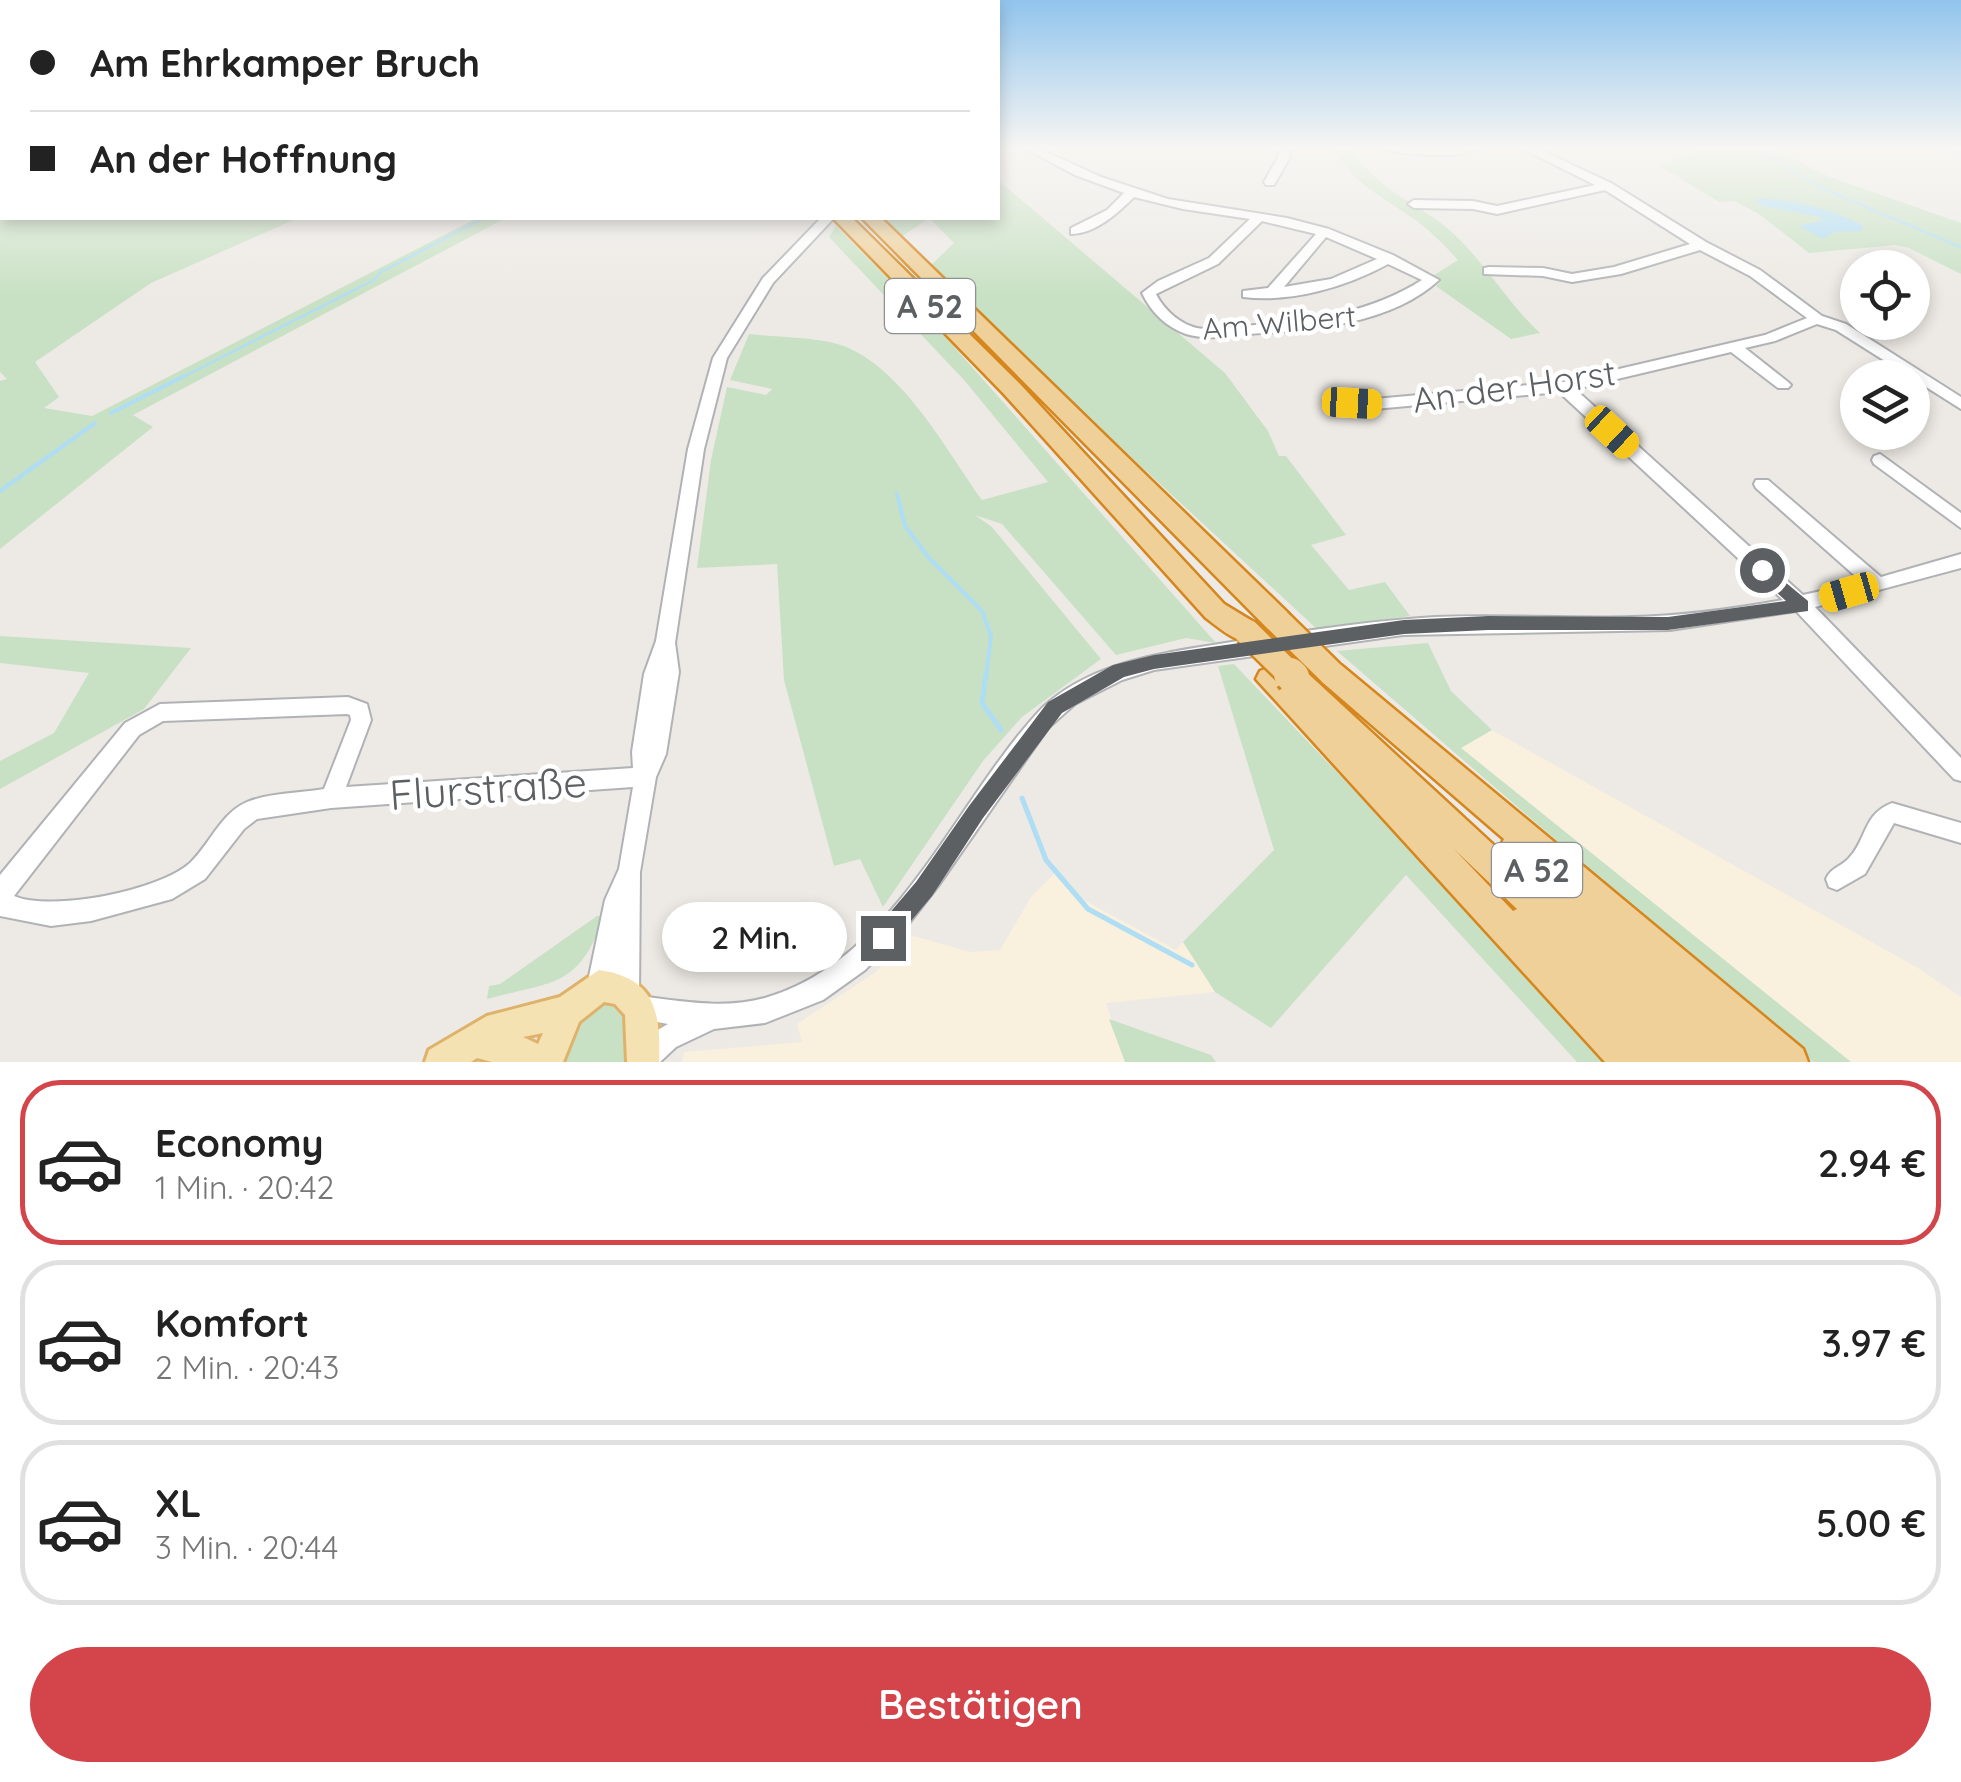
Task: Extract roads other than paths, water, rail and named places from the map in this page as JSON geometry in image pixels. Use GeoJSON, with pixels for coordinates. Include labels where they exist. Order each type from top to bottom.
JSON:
{"type":"FeatureCollection","features":[{"type":"Feature","properties":{"kind":"highway","name":"A 52"},"geometry":{"type":"LineString","coordinates":[[848,220],[1278,621],[1646,972],[1748,1062]]}},
{"type":"Feature","properties":{"kind":"highway","name":"A 52"},"geometry":{"type":"LineString","coordinates":[[848,220],[1282,678],[1702,1062]]}},
{"type":"Feature","properties":{"kind":"highway"},"geometry":{"type":"LineString","coordinates":[[1331,673],[1790,1062]]}},
{"type":"Feature","properties":{"kind":"highway"},"geometry":{"type":"LineString","coordinates":[[1282,678],[1349,758],[1630,1062]]}},
{"type":"Feature","properties":{"kind":"highway"},"geometry":{"type":"LineString","coordinates":[[1349,758],[1673,1062]]}},
{"type":"Feature","properties":{"kind":"main road"},"geometry":{"type":"LineString","coordinates":[[441,1062],[498,1027],[622,995],[643,1061]]}},
{"type":"Feature","properties":{"kind":"main road"},"geometry":{"type":"LineString","coordinates":[[548,1062],[568,1011]]}},
{"type":"Feature","properties":{"kind":"main road"},"geometry":{"type":"LineString","coordinates":[[476,1042],[522,1053],[538,1062]]}},
{"type":"Feature","properties":{"kind":"street"},"geometry":{"type":"LineString","coordinates":[[1076,231],[1110,214],[1126,198]]}},
{"type":"Feature","properties":{"kind":"street"},"geometry":{"type":"LineString","coordinates":[[1160,198],[1324,232],[1388,258]]}},
{"type":"Feature","properties":{"kind":"street"},"geometry":{"type":"LineString","coordinates":[[1414,204],[1474,205],[1497,210],[1553,198]]}},
{"type":"Feature","properties":{"kind":"street"},"geometry":{"type":"LineString","coordinates":[[1624,198],[1701,246],[1756,273],[1817,319],[1841,327],[1961,404]]}},
{"type":"Feature","properties":{"kind":"street","name":"Am Wilbert"},"geometry":{"type":"LineString","coordinates":[[1258,217],[1236,243],[1210,263],[1149,293],[1155,306],[1186,330],[1206,333],[1342,320],[1396,305],[1432,280],[1388,258]]}},
{"type":"Feature","properties":{"kind":"street"},"geometry":{"type":"LineString","coordinates":[[846,220],[768,281],[720,358],[696,449],[666,641],[668,672],[656,754],[645,777],[630,869],[633,899],[622,995],[712,1017],[760,1015],[842,974],[883,938],[924,889],[976,812],[1055,708],[1120,671],[1154,662],[1404,627],[1488,623],[1668,624],[1802,606],[1961,561]]}},
{"type":"Feature","properties":{"kind":"street"},"geometry":{"type":"LineString","coordinates":[[1272,292],[1324,232]]}},
{"type":"Feature","properties":{"kind":"street"},"geometry":{"type":"LineString","coordinates":[[1488,271],[1543,272],[1572,278],[1701,246]]}},
{"type":"Feature","properties":{"kind":"street"},"geometry":{"type":"LineString","coordinates":[[1248,294],[1326,287],[1354,278],[1388,258]]}},
{"type":"Feature","properties":{"kind":"street","name":"An der Horst"},"geometry":{"type":"LineString","coordinates":[[1352,403],[1563,387],[1734,347],[1788,332],[1817,319]]}},
{"type":"Feature","properties":{"kind":"street"},"geometry":{"type":"LineString","coordinates":[[1734,347],[1783,384]]}},
{"type":"Feature","properties":{"kind":"street"},"geometry":{"type":"LineString","coordinates":[[1563,387],[1802,606],[1961,772]]}},
{"type":"Feature","properties":{"kind":"street"},"geometry":{"type":"LineString","coordinates":[[1880,460],[1961,522]]}},
{"type":"Feature","properties":{"kind":"street"},"geometry":{"type":"LineString","coordinates":[[1762,484],[1878,585]]}},
{"type":"Feature","properties":{"kind":"street","name":"Flurstraße"},"geometry":{"type":"LineString","coordinates":[[331,798],[361,720],[360,710],[348,705],[160,714],[132,729],[8,883],[1,897],[8,908],[51,914],[90,910],[172,888],[197,871],[236,822],[252,810],[331,798],[645,777]]}},
{"type":"Feature","properties":{"kind":"street"},"geometry":{"type":"LineString","coordinates":[[1837,879],[1857,866],[1882,818],[1892,813],[1961,833]]}},
{"type":"Feature","properties":{"kind":"street"},"geometry":{"type":"LineString","coordinates":[[643,1061],[667,1038],[712,1017]]}},
{"type":"Feature","properties":{"kind":"water"},"geometry":{"type":"Polygon","coordinates":[[[1756,200],[1825,210],[1862,225],[1862,231],[1835,232],[1823,239],[1799,226],[1821,221],[1821,217],[1761,206],[1756,200]]]}},
{"type":"Feature","properties":{"kind":"waterway"},"geometry":{"type":"LineString","coordinates":[[1844,198],[1961,247]]}},
{"type":"Feature","properties":{"kind":"waterway"},"geometry":{"type":"LineString","coordinates":[[179,379],[374,280],[381,272],[480,220]]}},
{"type":"Feature","properties":{"kind":"waterway"},"geometry":{"type":"LineString","coordinates":[[111,413],[184,376]]}},
{"type":"Feature","properties":{"kind":"waterway"},"geometry":{"type":"LineString","coordinates":[[0,491],[95,423]]}},
{"type":"Feature","properties":{"kind":"waterway"},"geometry":{"type":"LineString","coordinates":[[897,494],[905,526],[929,558],[982,611],[991,636],[986,677]]}},
{"type":"Feature","properties":{"kind":"waterway"},"geometry":{"type":"LineString","coordinates":[[986,674],[982,703],[1001,730]]}},
{"type":"Feature","properties":{"kind":"waterway"},"geometry":{"type":"LineString","coordinates":[[1022,798],[1046,860],[1088,909],[1192,965]]}}]}
